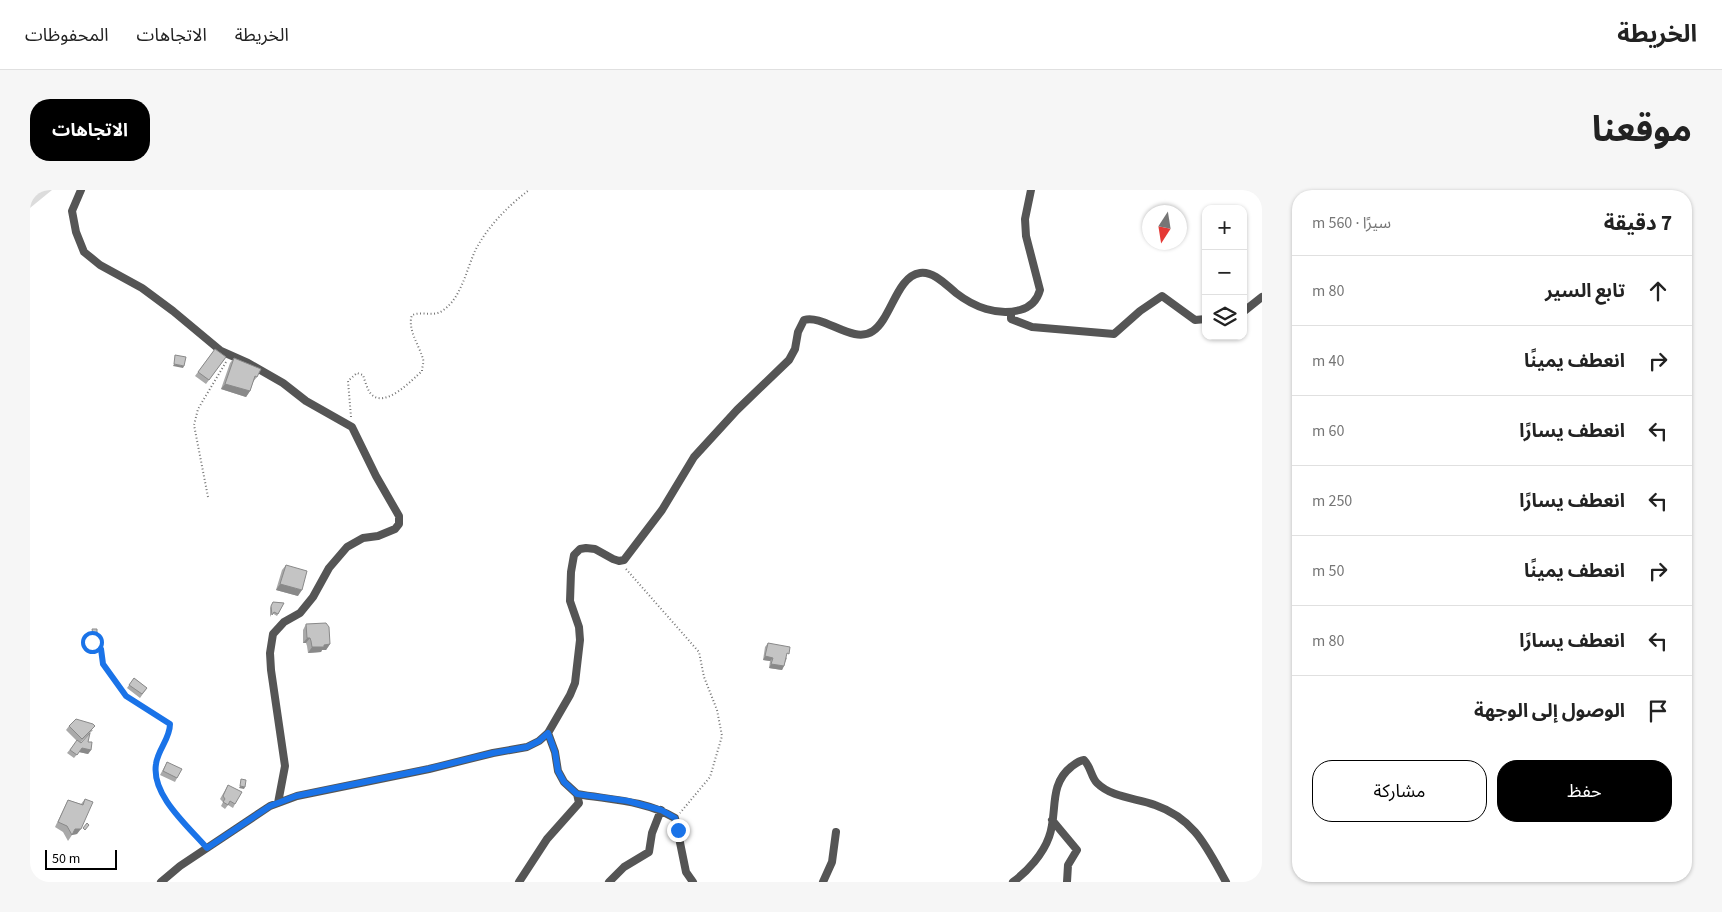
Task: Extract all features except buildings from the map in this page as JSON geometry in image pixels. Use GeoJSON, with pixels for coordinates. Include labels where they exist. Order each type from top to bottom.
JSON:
{"type":"FeatureCollection","features":[{"type":"Feature","properties":{"kind":"street"},"geometry":{"type":"LineString","coordinates":[[80,190],[72,212],[76,232],[84,252],[100,265],[142,288],[221,351],[248,363],[283,383],[306,401],[352,428],[399,516],[399,524],[396,529],[388,533],[363,538],[347,547],[329,568],[313,598],[300,613],[284,622],[273,634],[270,653],[271,670],[285,766],[278,803]]}},
{"type":"Feature","properties":{"kind":"street"},"geometry":{"type":"LineString","coordinates":[[161,882],[207,848],[270,806],[296,796],[527,747],[539,741],[548,733],[570,696],[575,683],[580,640],[579,627],[570,601],[570,572],[574,555],[586,548],[595,548],[613,559],[624,560],[662,510],[694,457],[737,410],[789,360],[795,349],[798,332],[804,320],[808,318],[847,332],[868,334],[874,331],[880,324],[903,285],[914,276],[922,273],[940,279],[979,307],[996,312],[1011,312],[1025,309],[1033,304],[1038,298],[1040,290],[1026,236],[1025,219],[1031,190]]}},
{"type":"Feature","properties":{"kind":"street"},"geometry":{"type":"LineString","coordinates":[[1011,312],[1011,319],[1032,327],[1114,334],[1140,311],[1162,296],[1195,320],[1202,319]]}},
{"type":"Feature","properties":{"kind":"street"},"geometry":{"type":"LineString","coordinates":[[1247,309],[1262,298]]}},
{"type":"Feature","properties":{"kind":"street"},"geometry":{"type":"LineString","coordinates":[[548,733],[555,752],[558,771],[564,782],[577,794],[595,798],[608,798],[661,810],[675,818],[686,872],[693,882]]}},
{"type":"Feature","properties":{"kind":"street"},"geometry":{"type":"LineString","coordinates":[[1013,882],[1036,860],[1050,836],[1053,804],[1060,781],[1067,770],[1079,761],[1084,760],[1088,764],[1096,783],[1105,789],[1166,810],[1177,816],[1195,831],[1226,882]]}},
{"type":"Feature","properties":{"kind":"street"},"geometry":{"type":"LineString","coordinates":[[519,882],[547,839],[579,803],[577,794]]}},
{"type":"Feature","properties":{"kind":"street"},"geometry":{"type":"LineString","coordinates":[[609,882],[624,867],[649,852],[652,833],[661,810]]}},
{"type":"Feature","properties":{"kind":"street"},"geometry":{"type":"LineString","coordinates":[[1052,820],[1077,850],[1068,865],[1067,882]]}},
{"type":"Feature","properties":{"kind":"street"},"geometry":{"type":"LineString","coordinates":[[823,882],[832,862],[836,832]]}},
{"type":"Feature","properties":{"kind":"path"},"geometry":{"type":"LineString","coordinates":[[352,428],[348,381],[357,373],[363,375],[371,393],[376,397],[390,397],[401,390],[422,371],[423,360],[410,318],[412,315],[420,312],[440,313],[450,305],[462,284],[476,250],[486,235],[511,204],[529,190]]}},
{"type":"Feature","properties":{"kind":"path"},"geometry":{"type":"LineString","coordinates":[[208,498],[194,425],[198,409],[230,355]]}},
{"type":"Feature","properties":{"kind":"path"},"geometry":{"type":"LineString","coordinates":[[619,561],[699,652],[704,677],[717,710],[722,736],[710,777],[675,818]]}},
{"type":"Feature","properties":{"kind":"path"},"geometry":{"type":"LineString","coordinates":[[92,642],[101,649],[103,664],[126,696],[170,724],[170,732],[156,762],[155,778],[165,800],[207,848]]}},
{"type":"Feature","properties":{"kind":"shaded area"},"geometry":{"type":"Polygon","coordinates":[[[30,190],[52,190],[30,208],[30,190]]]}},
{"type":"Feature","properties":{"kind":"route"},"geometry":{"type":"LineString","coordinates":[[92,642],[101,649],[103,664],[126,696],[170,724],[170,732],[156,762],[155,778],[165,800],[207,848],[270,806],[296,796],[527,747],[539,741],[548,733],[561,778],[577,794],[595,798],[628,801],[661,810],[675,818],[678,830]]}}]}
